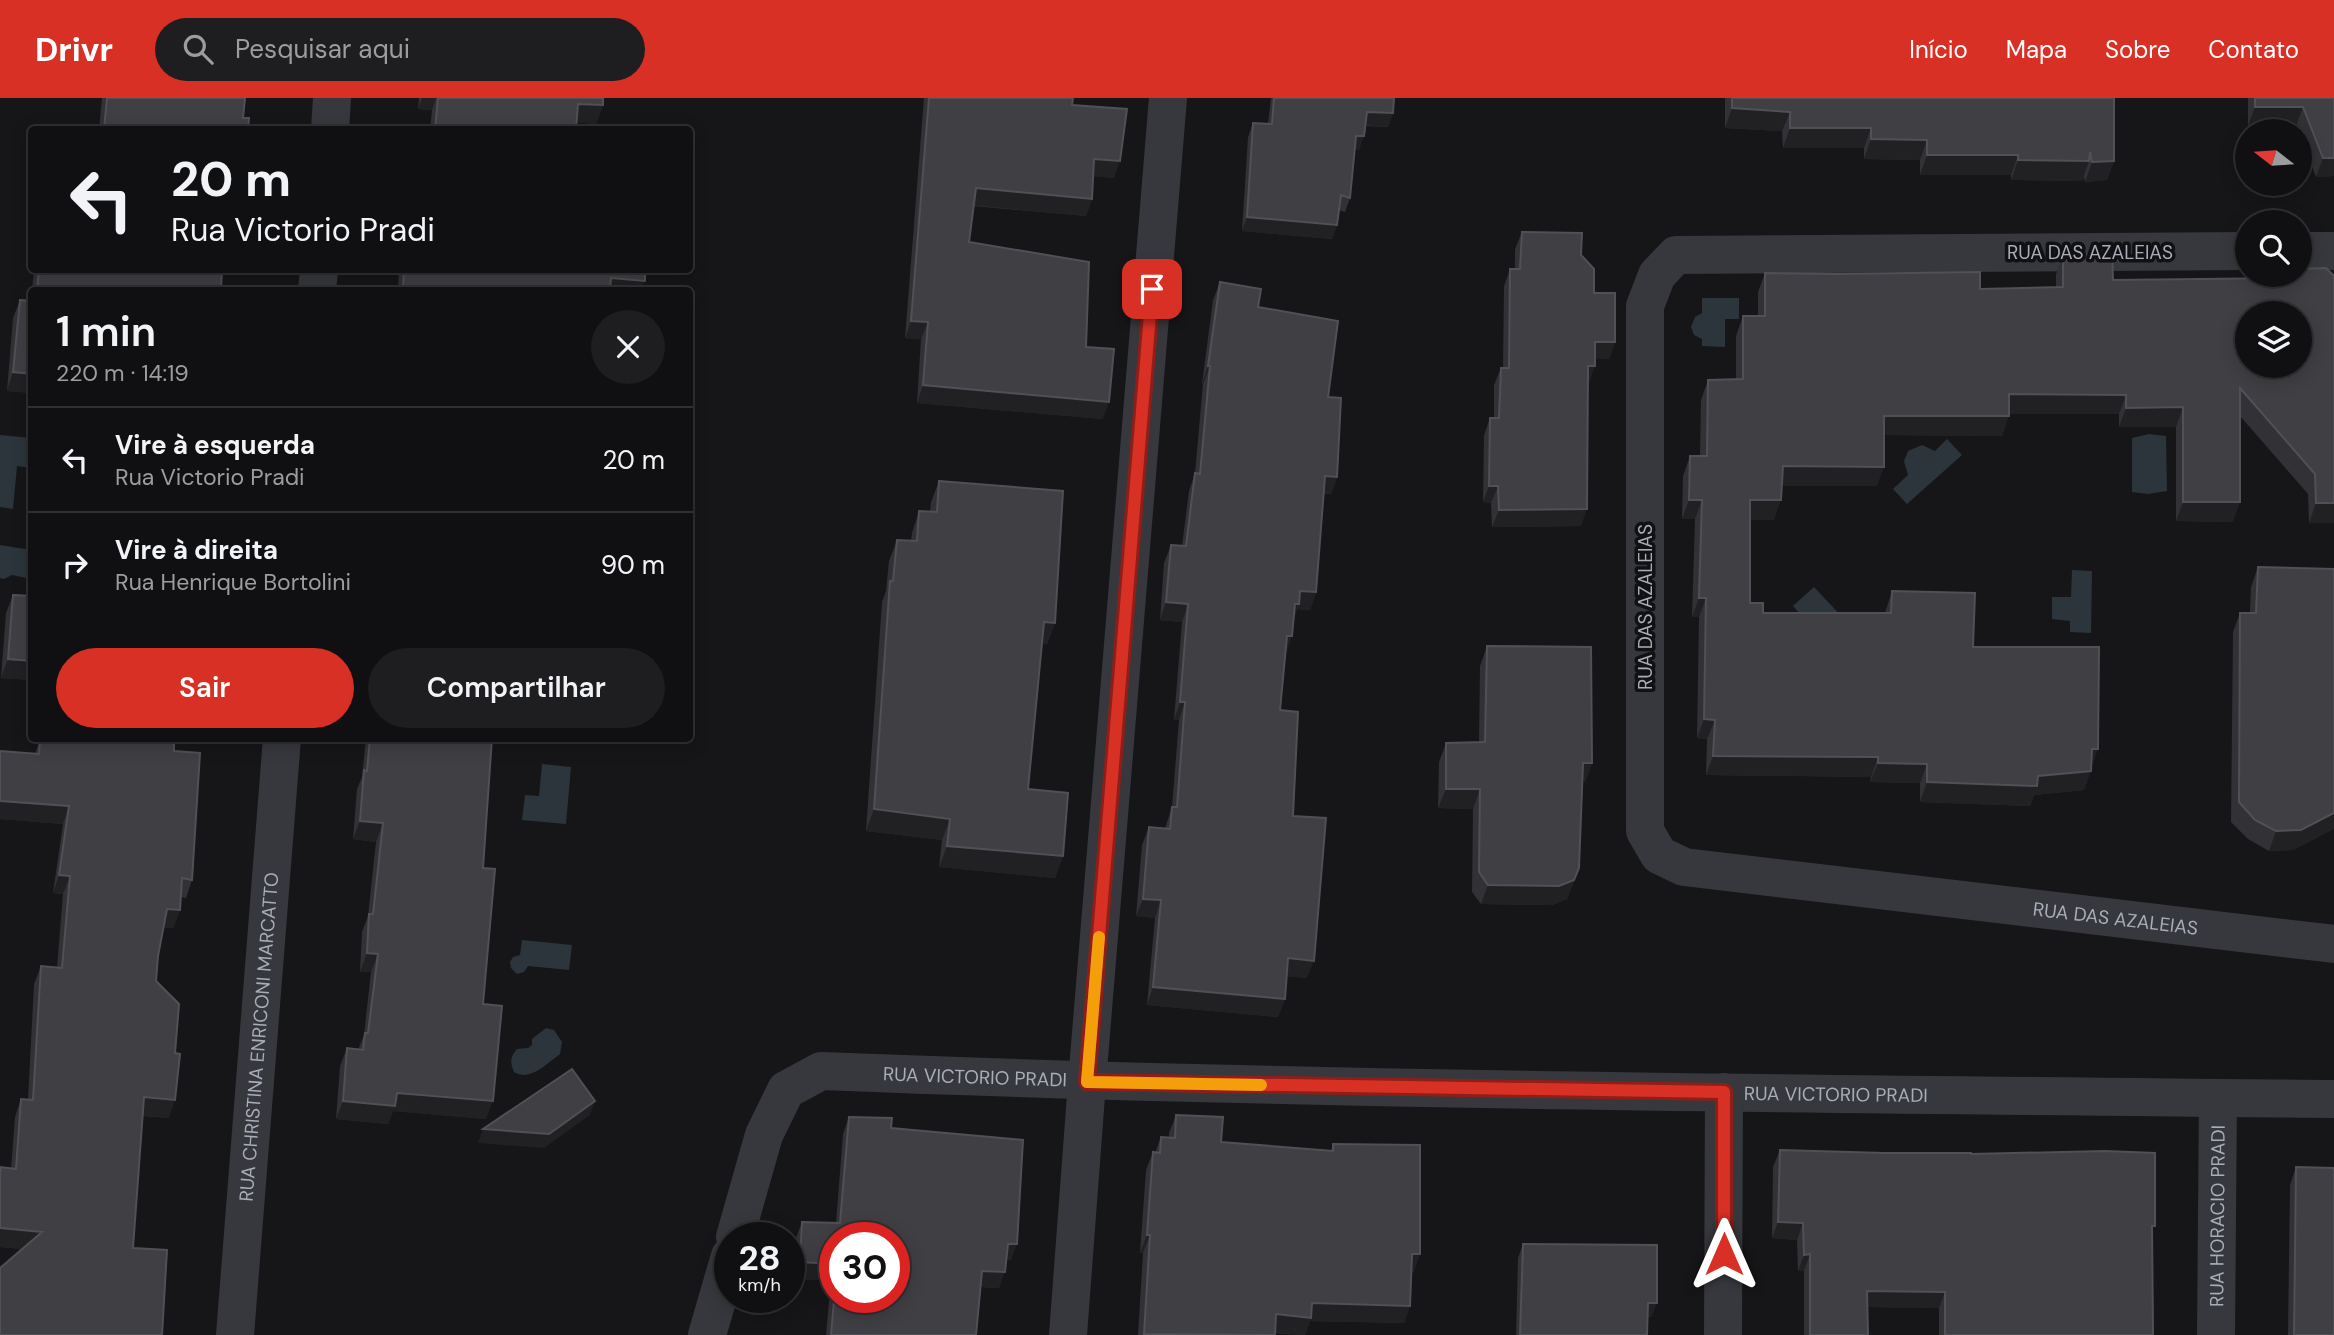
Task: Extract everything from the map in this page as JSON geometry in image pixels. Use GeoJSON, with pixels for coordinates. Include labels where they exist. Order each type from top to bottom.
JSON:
{"type":"FeatureCollection","features":[{"type":"Feature","properties":{"kind":"street"},"geometry":{"type":"LineString","coordinates":[[330,126],[332,98]]}},
{"type":"Feature","properties":{"kind":"street"},"geometry":{"type":"LineString","coordinates":[[1069,1335],[1087,1082],[1168,98]]}},
{"type":"Feature","properties":{"kind":"street","name":"RUA DAS AZALEIAS"},"geometry":{"type":"LineString","coordinates":[[2235,251],[1676,255],[1657,275],[1645,306],[1645,831],[1659,855],[1684,867],[2334,944]]}},
{"type":"Feature","properties":{"kind":"street"},"geometry":{"type":"LineString","coordinates":[[2312,251],[2334,251]]}},
{"type":"Feature","properties":{"kind":"street","name":"RUA CHRISTINA ENRICONI MARCATTO"},"geometry":{"type":"LineString","coordinates":[[235,1335],[282,742]]}},
{"type":"Feature","properties":{"kind":"street","name":"RUA VICTORIO PRADI"},"geometry":{"type":"LineString","coordinates":[[739,1222],[764,1135],[786,1090],[821,1071],[1087,1082],[2334,1099]]}},
{"type":"Feature","properties":{"kind":"street"},"geometry":{"type":"LineString","coordinates":[[1723,1335],[1724,1092]]}},
{"type":"Feature","properties":{"kind":"street","name":"RUA HORACIO PRADI"},"geometry":{"type":"LineString","coordinates":[[2216,1335],[2218,1098]]}},
{"type":"Feature","properties":{"kind":"street"},"geometry":{"type":"LineString","coordinates":[[707,1335],[714,1311]]}},
{"type":"Feature","properties":{"kind":"shaded area"},"geometry":{"type":"Polygon","coordinates":[[[1702,298],[1739,298],[1739,319],[1725,319],[1725,347],[1702,346],[1702,339],[1694,335],[1691,327],[1695,317],[1702,313],[1702,298]]]}},
{"type":"Feature","properties":{"kind":"shaded area"},"geometry":{"type":"Polygon","coordinates":[[[2149,434],[2166,436],[2167,491],[2148,494],[2132,492],[2132,438],[2149,434]]]}},
{"type":"Feature","properties":{"kind":"shaded area"},"geometry":{"type":"Polygon","coordinates":[[[0,435],[28,438],[28,468],[17,466],[13,509],[0,507],[0,435]]]}},
{"type":"Feature","properties":{"kind":"shaded area"},"geometry":{"type":"Polygon","coordinates":[[[1947,439],[1962,455],[1907,504],[1893,489],[1908,475],[1904,461],[1908,451],[1922,445],[1935,451],[1947,439]]]}},
{"type":"Feature","properties":{"kind":"shaded area"},"geometry":{"type":"Polygon","coordinates":[[[0,545],[28,550],[28,578],[12,575],[0,578],[0,545]]]}},
{"type":"Feature","properties":{"kind":"shaded area"},"geometry":{"type":"Polygon","coordinates":[[[2072,570],[2092,571],[2091,633],[2070,632],[2070,621],[2052,619],[2052,597],[2071,597],[2072,570]]]}},
{"type":"Feature","properties":{"kind":"shaded area"},"geometry":{"type":"Polygon","coordinates":[[[1814,587],[1845,620],[1837,654],[1793,606],[1814,587]]]}},
{"type":"Feature","properties":{"kind":"shaded area"},"geometry":{"type":"Polygon","coordinates":[[[542,764],[571,767],[566,824],[522,820],[525,795],[539,796],[542,764]]]}},
{"type":"Feature","properties":{"kind":"shaded area"},"geometry":{"type":"Polygon","coordinates":[[[522,940],[572,945],[569,970],[528,966],[524,972],[517,974],[511,968],[510,962],[513,957],[520,955],[522,940]]]}},
{"type":"Feature","properties":{"kind":"shaded area"},"geometry":{"type":"Polygon","coordinates":[[[546,1028],[554,1030],[562,1042],[560,1054],[532,1073],[520,1075],[514,1072],[511,1060],[517,1049],[528,1048],[532,1045],[532,1039],[546,1028]]]}},
{"type":"Feature","properties":{"kind":"building"},"geometry":{"type":"Polygon","coordinates":[[[107,98],[245,98],[243,118],[249,118],[248,126],[104,126],[107,98]]]}},
{"type":"Feature","properties":{"kind":"building"},"geometry":{"type":"Polygon","coordinates":[[[438,98],[603,98],[603,105],[578,104],[576,126],[435,126],[438,98]]]}},
{"type":"Feature","properties":{"kind":"building"},"geometry":{"type":"Polygon","coordinates":[[[929,98],[1073,98],[1072,105],[1127,109],[1120,161],[1094,159],[1092,199],[976,188],[969,242],[1089,262],[1086,347],[1114,349],[1109,402],[923,385],[928,322],[911,321],[929,98]]]}},
{"type":"Feature","properties":{"kind":"building"},"geometry":{"type":"Polygon","coordinates":[[[1274,98],[1394,98],[1393,113],[1367,112],[1364,136],[1356,136],[1350,198],[1341,195],[1337,225],[1247,217],[1253,123],[1272,124],[1274,98]]]}},
{"type":"Feature","properties":{"kind":"building"},"geometry":{"type":"Polygon","coordinates":[[[1732,98],[2114,98],[2114,161],[2092,162],[2090,152],[2089,161],[2018,160],[2018,155],[1927,155],[1927,140],[1871,139],[1871,128],[1790,128],[1790,112],[1732,108],[1732,98]]]}},
{"type":"Feature","properties":{"kind":"building"},"geometry":{"type":"Polygon","coordinates":[[[2255,98],[2334,98],[2334,158],[2323,158],[2312,130],[2312,119],[2308,119],[2303,107],[2255,107],[2255,98]]]}},
{"type":"Feature","properties":{"kind":"building"},"geometry":{"type":"Polygon","coordinates":[[[1522,232],[1582,233],[1581,255],[1594,269],[1594,293],[1615,293],[1615,342],[1595,342],[1595,366],[1588,366],[1587,509],[1499,510],[1498,486],[1489,486],[1490,418],[1499,418],[1501,368],[1509,368],[1510,269],[1520,269],[1522,232]]]}},
{"type":"Feature","properties":{"kind":"building"},"geometry":{"type":"Polygon","coordinates":[[[2112,254],[2113,280],[2235,279],[2235,287],[2312,287],[2312,269],[2326,268],[2334,276],[2334,503],[2316,503],[2315,474],[2240,388],[2240,502],[2183,502],[2183,407],[2126,408],[2126,395],[2009,394],[2009,416],[1884,416],[1884,467],[1783,466],[1781,500],[1750,500],[1750,603],[1763,603],[1763,613],[1891,613],[1892,591],[1975,593],[1973,647],[2099,647],[2098,749],[2092,749],[2091,771],[2038,776],[2037,786],[1927,782],[1927,764],[1878,763],[1878,757],[1713,756],[1715,720],[1704,719],[1706,598],[1699,598],[1702,500],[1689,500],[1690,456],[1707,456],[1708,380],[1743,379],[1743,316],[1765,316],[1765,273],[1980,272],[1980,289],[2063,287],[2063,255],[2112,254]]]}},
{"type":"Feature","properties":{"kind":"building"},"geometry":{"type":"Polygon","coordinates":[[[39,273],[222,273],[221,287],[37,287],[39,273]]]}},
{"type":"Feature","properties":{"kind":"building"},"geometry":{"type":"Polygon","coordinates":[[[404,273],[645,273],[645,281],[611,278],[610,287],[403,287],[404,273]]]}},
{"type":"Feature","properties":{"kind":"building"},"geometry":{"type":"Polygon","coordinates":[[[1220,282],[1261,289],[1258,307],[1338,321],[1328,397],[1341,398],[1337,477],[1325,476],[1316,592],[1300,591],[1299,604],[1295,604],[1292,636],[1287,636],[1280,710],[1298,712],[1293,816],[1326,818],[1314,961],[1288,958],[1285,999],[1153,987],[1161,900],[1143,899],[1149,827],[1170,829],[1172,807],[1177,807],[1185,702],[1180,702],[1188,604],[1166,602],[1171,545],[1186,546],[1195,473],[1200,474],[1208,366],[1220,282]]]}},
{"type":"Feature","properties":{"kind":"building"},"geometry":{"type":"Polygon","coordinates":[[[20,300],[28,301],[28,374],[13,372],[20,300]]]}},
{"type":"Feature","properties":{"kind":"building"},"geometry":{"type":"Polygon","coordinates":[[[939,481],[1063,491],[1055,623],[1044,622],[1028,789],[1068,793],[1063,856],[947,846],[950,819],[874,809],[890,581],[893,581],[897,540],[917,541],[919,511],[937,512],[939,481]]]}},
{"type":"Feature","properties":{"kind":"building"},"geometry":{"type":"Polygon","coordinates":[[[2258,567],[2334,569],[2334,813],[2301,830],[2276,831],[2255,820],[2239,802],[2240,613],[2256,613],[2258,567]]]}},
{"type":"Feature","properties":{"kind":"building"},"geometry":{"type":"Polygon","coordinates":[[[13,595],[28,596],[28,661],[8,659],[13,595]]]}},
{"type":"Feature","properties":{"kind":"building"},"geometry":{"type":"Polygon","coordinates":[[[1487,646],[1591,647],[1592,763],[1583,763],[1579,868],[1574,880],[1559,886],[1488,885],[1479,872],[1480,789],[1446,789],[1446,743],[1485,742],[1487,646]]]}},
{"type":"Feature","properties":{"kind":"building"},"geometry":{"type":"Polygon","coordinates":[[[40,742],[174,742],[174,751],[200,753],[192,880],[182,878],[180,910],[167,909],[156,981],[179,1004],[175,1053],[180,1054],[175,1100],[144,1097],[133,1248],[167,1250],[162,1335],[0,1335],[0,1268],[42,1232],[0,1228],[0,1173],[1,1167],[16,1169],[21,1099],[33,1100],[41,966],[62,968],[70,876],[59,875],[69,806],[0,801],[0,751],[39,754],[40,742]]]}},
{"type":"Feature","properties":{"kind":"building"},"geometry":{"type":"Polygon","coordinates":[[[370,742],[492,742],[483,868],[495,869],[483,1004],[502,1006],[493,1101],[397,1093],[395,1106],[343,1101],[347,1048],[363,1050],[365,1033],[368,1033],[378,954],[367,953],[369,914],[373,914],[383,823],[360,821],[364,770],[367,771],[370,742]]]}},
{"type":"Feature","properties":{"kind":"building"},"geometry":{"type":"Polygon","coordinates":[[[572,1069],[595,1101],[549,1134],[483,1129],[572,1069]]]}},
{"type":"Feature","properties":{"kind":"building"},"geometry":{"type":"Polygon","coordinates":[[[1176,1115],[1223,1117],[1221,1142],[1333,1151],[1333,1144],[1420,1145],[1420,1254],[1412,1254],[1410,1306],[1312,1303],[1311,1318],[1276,1314],[1275,1335],[1144,1334],[1153,1152],[1160,1153],[1161,1137],[1175,1138],[1176,1115]]]}},
{"type":"Feature","properties":{"kind":"building"},"geometry":{"type":"Polygon","coordinates":[[[849,1117],[892,1118],[891,1128],[1023,1140],[1017,1244],[1008,1244],[1005,1272],[982,1271],[976,1335],[831,1335],[833,1313],[910,1313],[910,1222],[840,1222],[849,1117]]]}},
{"type":"Feature","properties":{"kind":"building"},"geometry":{"type":"Polygon","coordinates":[[[1780,1150],[1971,1154],[2105,1151],[2155,1153],[2155,1226],[2152,1226],[2153,1335],[1945,1335],[1945,1292],[1867,1291],[1868,1335],[1810,1335],[1810,1254],[1804,1255],[1803,1223],[1778,1222],[1780,1150]]]}},
{"type":"Feature","properties":{"kind":"building"},"geometry":{"type":"Polygon","coordinates":[[[2296,1167],[2334,1168],[2334,1335],[2294,1335],[2296,1167]]]}},
{"type":"Feature","properties":{"kind":"building"},"geometry":{"type":"Polygon","coordinates":[[[805,1222],[819,1222],[819,1263],[805,1262],[805,1222]]]}},
{"type":"Feature","properties":{"kind":"building"},"geometry":{"type":"Polygon","coordinates":[[[1523,1244],[1657,1245],[1657,1303],[1648,1303],[1647,1335],[1520,1335],[1523,1244]]]}},
{"type":"Feature","properties":{"kind":"slow traffic"},"geometry":{"type":"LineString","coordinates":[[1099,937],[1087,1082],[1261,1085]]}},
{"type":"Feature","properties":{"kind":"route"},"geometry":{"type":"LineString","coordinates":[[1152,289],[1087,1082],[1724,1092],[1724,1254]]}}]}
